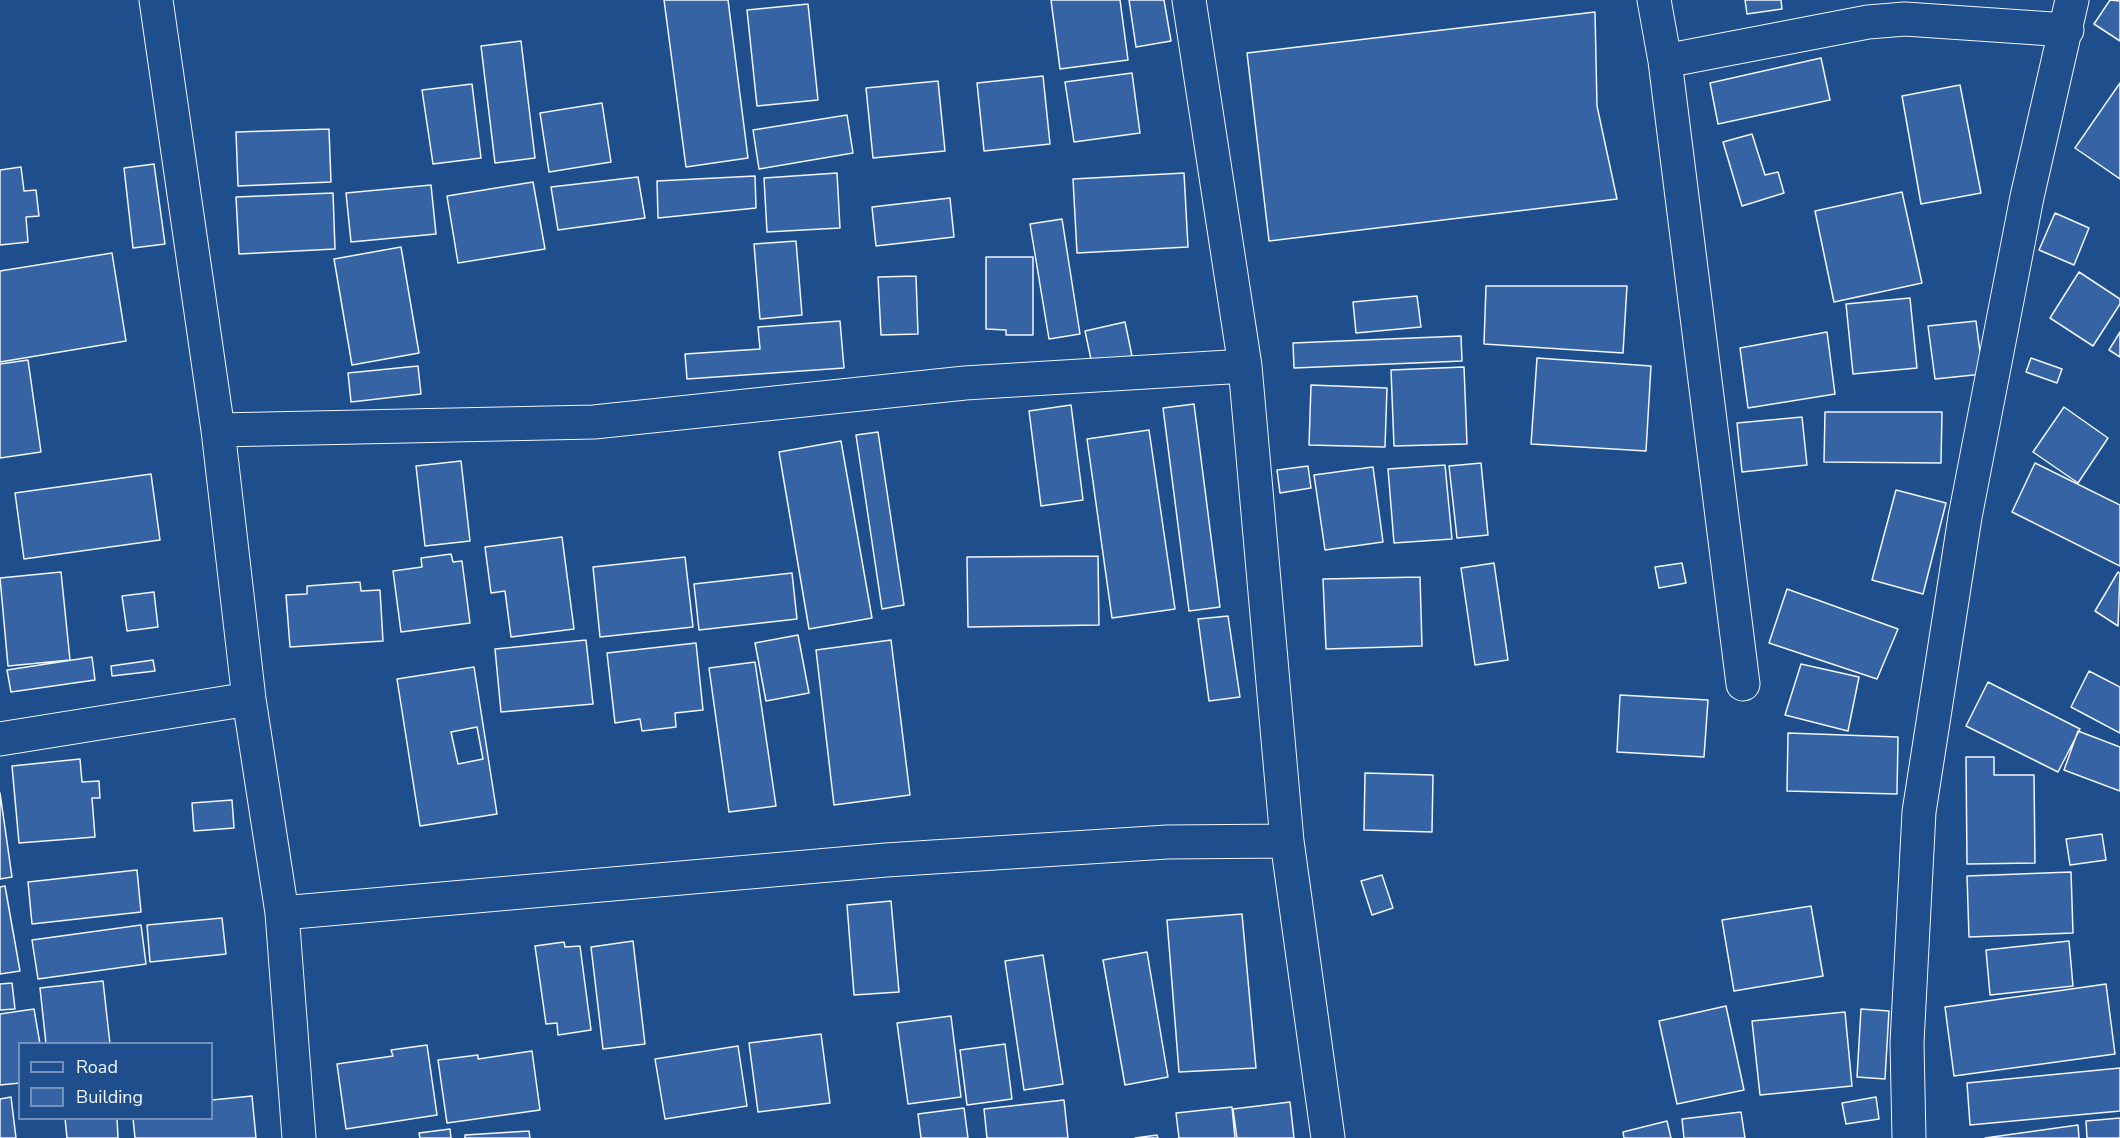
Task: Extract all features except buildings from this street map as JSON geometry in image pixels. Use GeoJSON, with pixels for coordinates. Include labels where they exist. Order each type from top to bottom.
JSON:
{"type":"FeatureCollection","features":[{"type":"Feature","properties":{"kind":"street"},"geometry":{"type":"LineString","coordinates":[[156,0],[218,430],[249,699],[282,913],[299,1138]]}},
{"type":"Feature","properties":{"kind":"street"},"geometry":{"type":"LineString","coordinates":[[1189,0],[1245,366],[1287,841],[1328,1138]]}},
{"type":"Feature","properties":{"kind":"street"},"geometry":{"type":"LineString","coordinates":[[1654,0],[1665,61],[1743,684]]}},
{"type":"Feature","properties":{"kind":"street"},"geometry":{"type":"LineString","coordinates":[[1665,61],[1868,22],[2069,15],[2027,197],[1965,517],[1919,812],[1907,1043],[1909,1138]]}},
{"type":"Feature","properties":{"kind":"street"},"geometry":{"type":"LineString","coordinates":[[218,430],[594,422],[965,383],[1245,366]]}},
{"type":"Feature","properties":{"kind":"street"},"geometry":{"type":"LineString","coordinates":[[0,739],[249,699]]}},
{"type":"Feature","properties":{"kind":"street"},"geometry":{"type":"LineString","coordinates":[[282,913],[886,860],[1167,842],[1287,841]]}}]}
